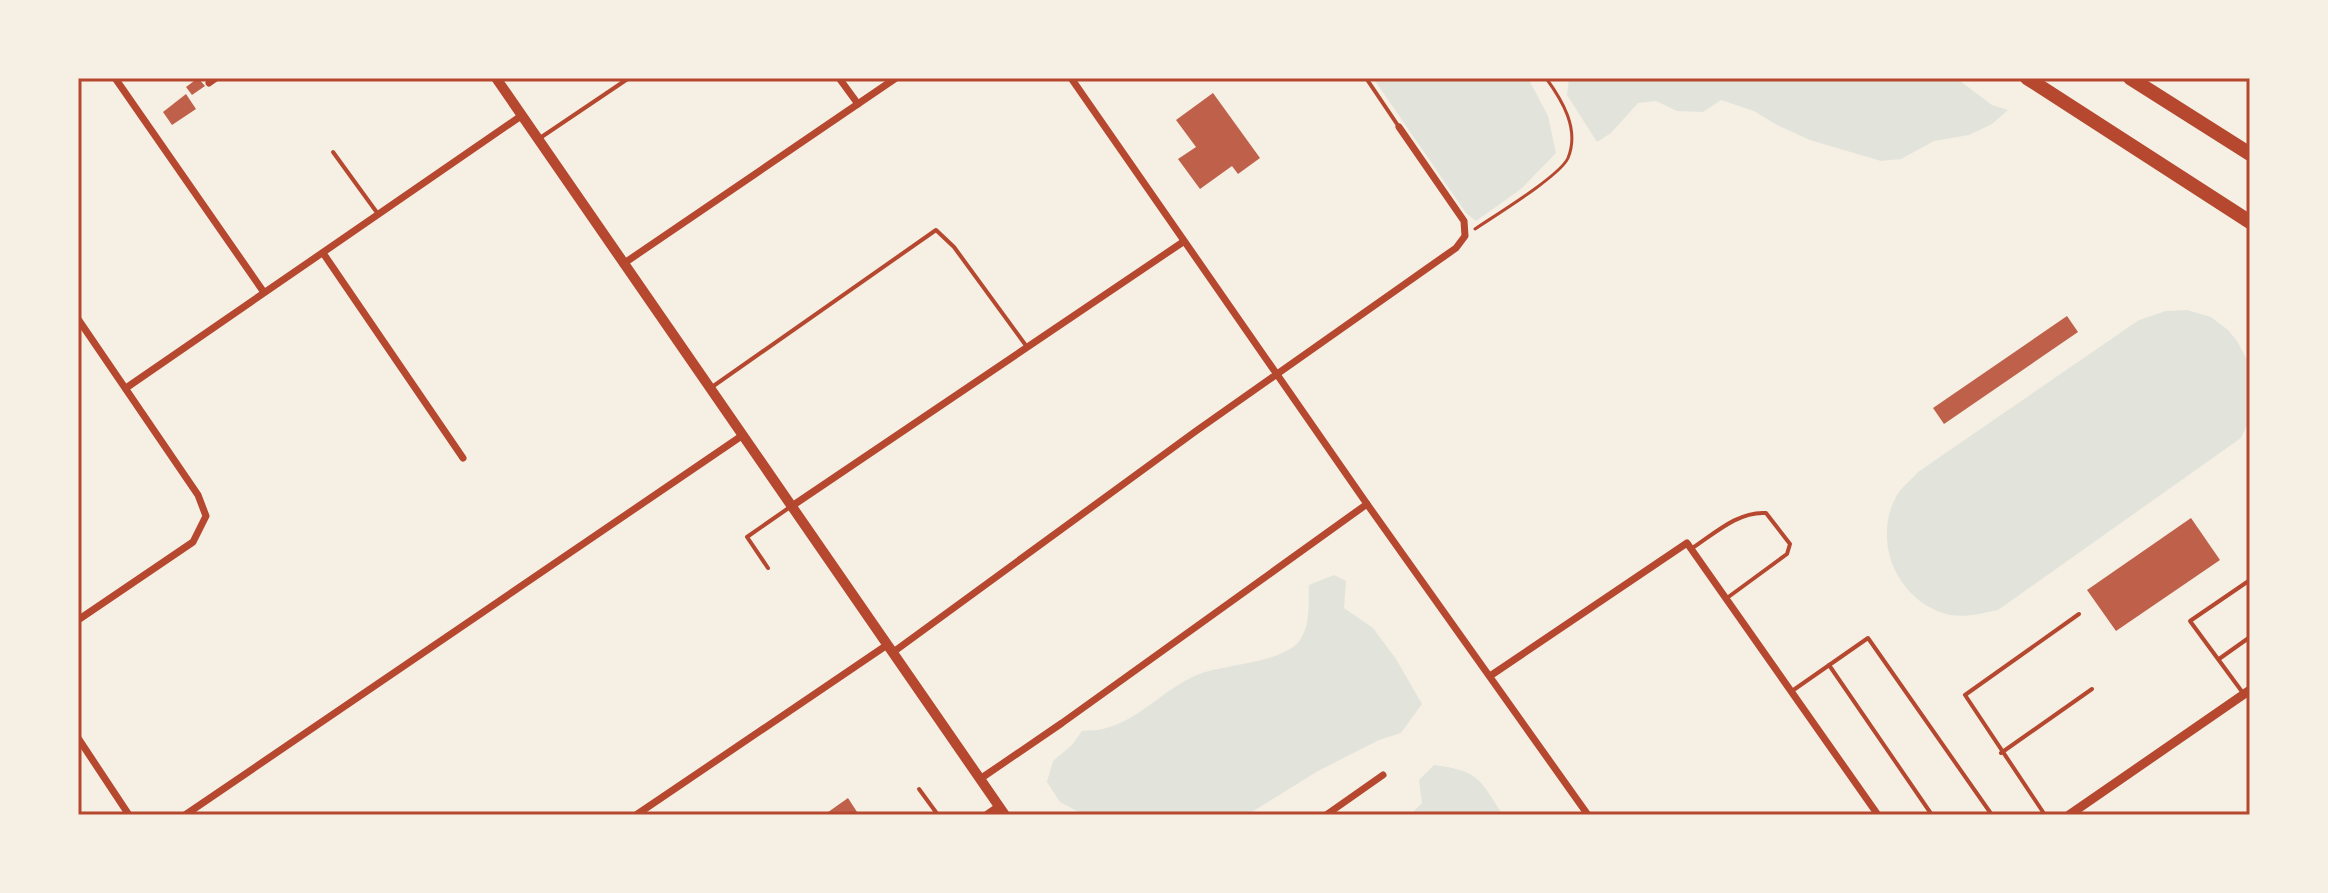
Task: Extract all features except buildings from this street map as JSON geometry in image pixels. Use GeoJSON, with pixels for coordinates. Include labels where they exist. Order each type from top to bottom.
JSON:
{"type":"FeatureCollection","features":[{"type":"Feature","properties":{"kind":"highway"},"geometry":{"type":"LineString","coordinates":[[2027,78],[2250,222]]}},
{"type":"Feature","properties":{"kind":"highway"},"geometry":{"type":"LineString","coordinates":[[2130,78],[2250,154]]}},
{"type":"Feature","properties":{"kind":"main road"},"geometry":{"type":"LineString","coordinates":[[496,78],[1002,811]]}},
{"type":"Feature","properties":{"kind":"street"},"geometry":{"type":"LineString","coordinates":[[115,78],[263,291]]}},
{"type":"Feature","properties":{"kind":"street"},"geometry":{"type":"LineString","coordinates":[[839,78],[858,104]]}},
{"type":"Feature","properties":{"kind":"street"},"geometry":{"type":"LineString","coordinates":[[623,264],[896,78]]}},
{"type":"Feature","properties":{"kind":"street"},"geometry":{"type":"LineString","coordinates":[[1071,78],[1183,242],[1588,815]]}},
{"type":"Feature","properties":{"kind":"street"},"geometry":{"type":"LineString","coordinates":[[126,388],[521,116]]}},
{"type":"Feature","properties":{"kind":"street"},"geometry":{"type":"LineString","coordinates":[[636,815],[889,649],[1456,248],[1465,236],[1464,221],[1399,127]]}},
{"type":"Feature","properties":{"kind":"street"},"geometry":{"type":"LineString","coordinates":[[792,506],[1183,242]]}},
{"type":"Feature","properties":{"kind":"street"},"geometry":{"type":"LineString","coordinates":[[323,253],[463,458]]}},
{"type":"Feature","properties":{"kind":"street"},"geometry":{"type":"LineString","coordinates":[[78,319],[198,495],[206,516],[193,542],[78,620]]}},
{"type":"Feature","properties":{"kind":"street"},"geometry":{"type":"LineString","coordinates":[[185,815],[743,435]]}},
{"type":"Feature","properties":{"kind":"street"},"geometry":{"type":"LineString","coordinates":[[980,779],[1367,504]]}},
{"type":"Feature","properties":{"kind":"street"},"geometry":{"type":"LineString","coordinates":[[1490,676],[1689,546],[1878,815]]}},
{"type":"Feature","properties":{"kind":"street"},"geometry":{"type":"LineString","coordinates":[[2069,815],[2247,692]]}},
{"type":"Feature","properties":{"kind":"street"},"geometry":{"type":"LineString","coordinates":[[78,738],[129,815]]}},
{"type":"Feature","properties":{"kind":"street"},"geometry":{"type":"LineString","coordinates":[[1326,815],[1383,775]]}},
{"type":"Feature","properties":{"kind":"street"},"geometry":{"type":"LineString","coordinates":[[986,815],[1002,811]]}},
{"type":"Feature","properties":{"kind":"lane"},"geometry":{"type":"LineString","coordinates":[[538,140],[629,78]]}},
{"type":"Feature","properties":{"kind":"lane"},"geometry":{"type":"LineString","coordinates":[[1366,78],[1399,127]]}},
{"type":"Feature","properties":{"kind":"lane"},"geometry":{"type":"LineString","coordinates":[[333,152],[378,214]]}},
{"type":"Feature","properties":{"kind":"lane"},"geometry":{"type":"LineString","coordinates":[[710,388],[936,230],[954,247],[1027,347]]}},
{"type":"Feature","properties":{"kind":"lane"},"geometry":{"type":"LineString","coordinates":[[768,568],[747,537],[792,506]]}},
{"type":"Feature","properties":{"kind":"lane"},"geometry":{"type":"LineString","coordinates":[[1689,546],[1754,512],[1766,513],[1786,537],[1790,544],[1787,554],[1726,598]]}},
{"type":"Feature","properties":{"kind":"lane"},"geometry":{"type":"LineString","coordinates":[[2247,692],[2190,621],[2250,580]]}},
{"type":"Feature","properties":{"kind":"lane"},"geometry":{"type":"LineString","coordinates":[[2045,815],[1965,695],[2079,614]]}},
{"type":"Feature","properties":{"kind":"lane"},"geometry":{"type":"LineString","coordinates":[[2219,659],[2250,637]]}},
{"type":"Feature","properties":{"kind":"lane"},"geometry":{"type":"LineString","coordinates":[[1792,691],[1868,638],[1992,815]]}},
{"type":"Feature","properties":{"kind":"lane"},"geometry":{"type":"LineString","coordinates":[[1829,665],[1932,815]]}},
{"type":"Feature","properties":{"kind":"lane"},"geometry":{"type":"LineString","coordinates":[[2001,753],[2092,689]]}},
{"type":"Feature","properties":{"kind":"lane"},"geometry":{"type":"LineString","coordinates":[[919,789],[938,815]]}},
{"type":"Feature","properties":{"kind":"path"},"geometry":{"type":"LineString","coordinates":[[1465,236],[1557,171],[1568,158],[1572,130],[1563,101],[1546,78]]}},
{"type":"Feature","properties":{"kind":"shaded area"},"geometry":{"type":"Polygon","coordinates":[[[1373,78],[1528,78],[1548,116],[1556,153],[1521,189],[1476,221],[1466,213],[1373,78]]]}},
{"type":"Feature","properties":{"kind":"shaded area"},"geometry":{"type":"Polygon","coordinates":[[[1569,78],[1956,78],[1992,105],[2008,110],[1992,124],[1969,135],[1934,141],[1901,159],[1881,161],[1810,140],[1754,111],[1721,100],[1703,112],[1677,111],[1656,101],[1638,103],[1611,133],[1597,142],[1567,95],[1569,78]]]}},
{"type":"Feature","properties":{"kind":"shaded area"},"geometry":{"type":"Polygon","coordinates":[[[2187,310],[2211,317],[2228,330],[2250,365],[2250,419],[2241,438],[1998,610],[1950,615],[1926,605],[1912,594],[1901,580],[1888,547],[1890,512],[1904,486],[1918,472],[2139,320],[2166,311],[2187,310]]]}},
{"type":"Feature","properties":{"kind":"shaded area"},"geometry":{"type":"Polygon","coordinates":[[[1334,575],[1346,581],[1344,608],[1373,628],[1396,659],[1422,704],[1401,733],[1379,740],[1318,771],[1247,815],[1084,815],[1060,802],[1047,782],[1053,761],[1072,745],[1082,731],[1119,724],[1189,678],[1269,658],[1293,647],[1306,627],[1309,585],[1334,575]]]}},
{"type":"Feature","properties":{"kind":"shaded area"},"geometry":{"type":"Polygon","coordinates":[[[1434,765],[1460,770],[1476,778],[1503,815],[1410,815],[1422,803],[1419,780],[1434,765]]]}}]}
